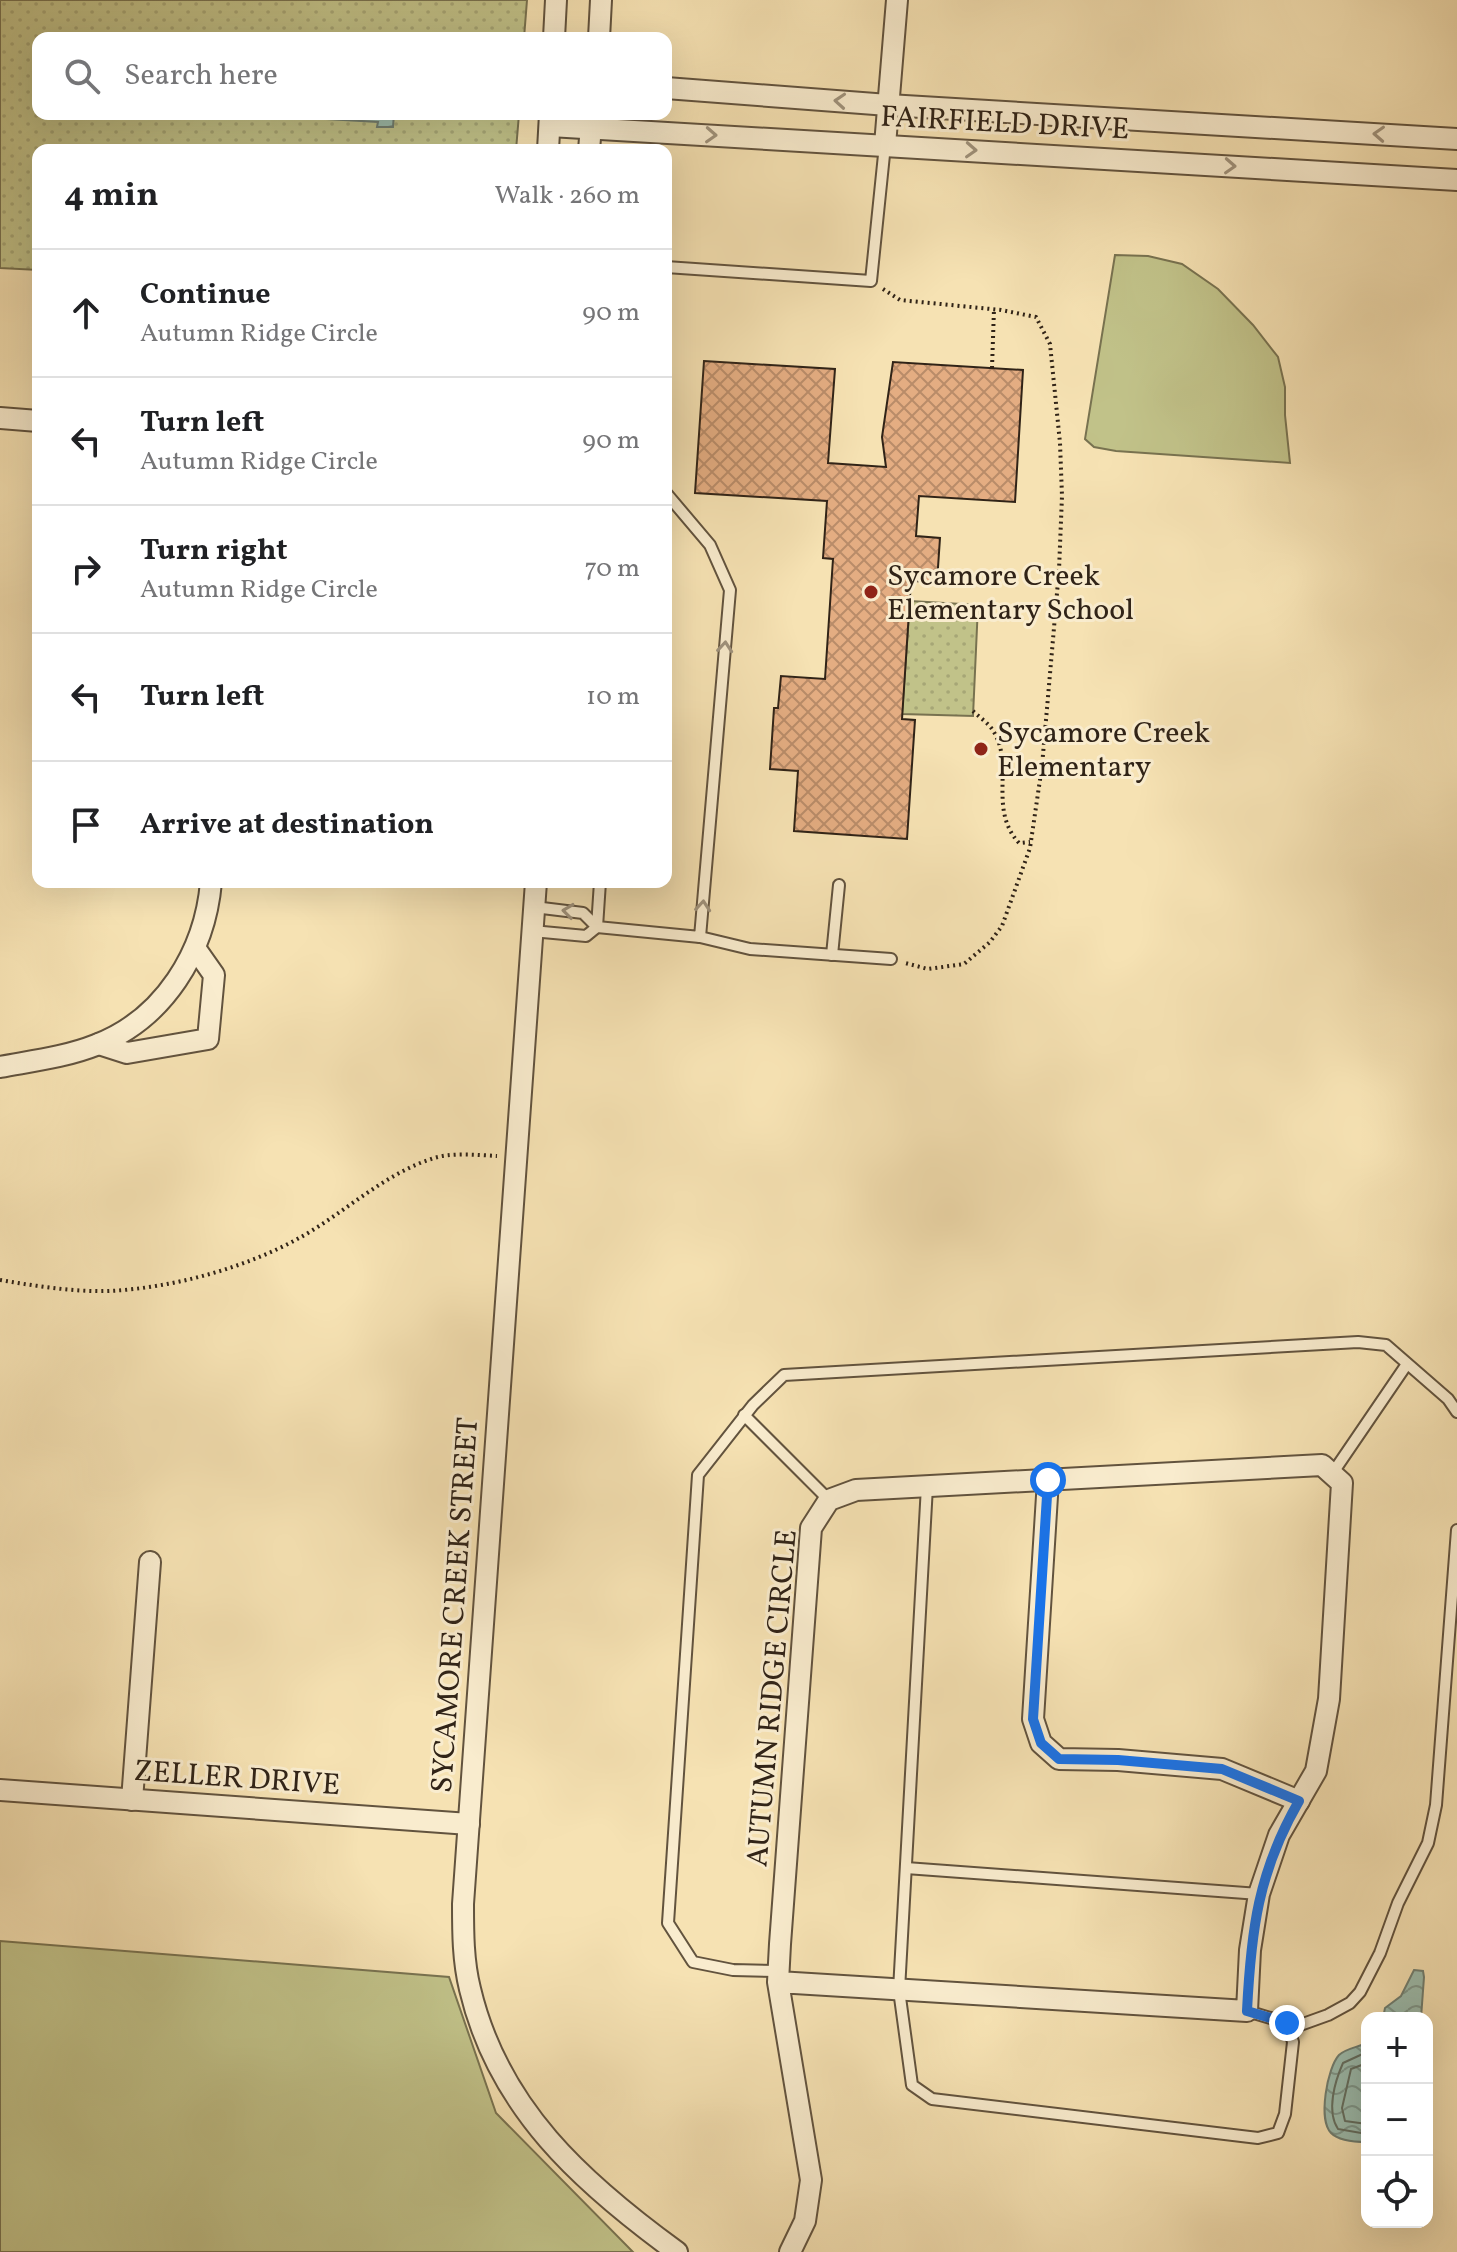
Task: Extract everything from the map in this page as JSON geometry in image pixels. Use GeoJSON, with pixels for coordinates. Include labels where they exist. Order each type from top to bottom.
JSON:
{"type":"FeatureCollection","features":[{"type":"Feature","properties":{"kind":"street"},"geometry":{"type":"LineString","coordinates":[[554,32],[556,0]]}},
{"type":"Feature","properties":{"kind":"street"},"geometry":{"type":"LineString","coordinates":[[599,32],[601,0]]}},
{"type":"Feature","properties":{"kind":"street"},"geometry":{"type":"LineString","coordinates":[[885,145],[897,0]]}},
{"type":"Feature","properties":{"kind":"street","name":"FAIRFIELD DRIVE"},"geometry":{"type":"LineString","coordinates":[[672,88],[888,105],[1457,139]]}},
{"type":"Feature","properties":{"kind":"street"},"geometry":{"type":"LineString","coordinates":[[548,144],[550,120]]}},
{"type":"Feature","properties":{"kind":"street","name":"FAIRFIELD DRIVE"},"geometry":{"type":"LineString","coordinates":[[550,120],[885,145],[1457,180]]}},
{"type":"Feature","properties":{"kind":"street"},"geometry":{"type":"LineString","coordinates":[[589,144],[591,121]]}},
{"type":"Feature","properties":{"kind":"street"},"geometry":{"type":"LineString","coordinates":[[0,418],[32,421]]}},
{"type":"Feature","properties":{"kind":"street"},"geometry":{"type":"LineString","coordinates":[[0,1067],[70,1054],[99,1044],[126,1030],[150,1012],[171,989],[195,948],[210,888]]}},
{"type":"Feature","properties":{"kind":"street","name":"SYCAMORE CREEK STREET"},"geometry":{"type":"LineString","coordinates":[[536,888],[463,1904],[464,1945],[469,1987],[480,2027],[496,2065],[517,2101],[542,2134],[625,2214],[677,2252]]}},
{"type":"Feature","properties":{"kind":"street"},"geometry":{"type":"LineString","coordinates":[[99,1044],[127,1053],[208,1039],[214,975],[195,948]]}},
{"type":"Feature","properties":{"kind":"street","name":"AUTUMN RIDGE CIRCLE"},"geometry":{"type":"LineString","coordinates":[[790,2252],[805,2221],[811,2180],[778,1977],[811,1528],[829,1500],[856,1490],[1322,1465],[1332,1474]]}},
{"type":"Feature","properties":{"kind":"street"},"geometry":{"type":"LineString","coordinates":[[778,1977],[899,1990],[1247,2011],[1250,1950],[1259,1894],[1279,1835],[1316,1771],[1329,1699],[1342,1501],[1342,1483],[1332,1474]]}},
{"type":"Feature","properties":{"kind":"street"},"geometry":{"type":"LineString","coordinates":[[1048,1480],[1033,1719],[1041,1743],[1059,1759],[1118,1760],[1222,1769],[1299,1801]]}},
{"type":"Feature","properties":{"kind":"street"},"geometry":{"type":"LineString","coordinates":[[132,1800],[150,1562]]}},
{"type":"Feature","properties":{"kind":"street","name":"ZELLER DRIVE"},"geometry":{"type":"LineString","coordinates":[[0,1790],[469,1824]]}},
{"type":"Feature","properties":{"kind":"lane"},"geometry":{"type":"LineString","coordinates":[[672,267],[871,281],[885,145]]}},
{"type":"Feature","properties":{"kind":"lane"},"geometry":{"type":"LineString","coordinates":[[672,500],[710,545],[730,590],[700,937]]}},
{"type":"Feature","properties":{"kind":"lane"},"geometry":{"type":"LineString","coordinates":[[832,955],[839,885]]}},
{"type":"Feature","properties":{"kind":"lane"},"geometry":{"type":"LineString","coordinates":[[532,931],[586,936],[597,927],[600,888]]}},
{"type":"Feature","properties":{"kind":"lane"},"geometry":{"type":"LineString","coordinates":[[534,907],[583,913],[597,927],[700,937],[750,949],[891,959]]}},
{"type":"Feature","properties":{"kind":"lane"},"geometry":{"type":"LineString","coordinates":[[778,1977],[693,1962],[668,1923],[698,1475],[744,1415],[784,1375],[1358,1342],[1386,1345],[1448,1399],[1457,1412]]}},
{"type":"Feature","properties":{"kind":"lane"},"geometry":{"type":"LineString","coordinates":[[1332,1474],[1407,1364]]}},
{"type":"Feature","properties":{"kind":"lane"},"geometry":{"type":"LineString","coordinates":[[744,1415],[829,1500]]}},
{"type":"Feature","properties":{"kind":"lane"},"geometry":{"type":"LineString","coordinates":[[927,1486],[899,1990],[912,2085],[932,2099],[1258,2138],[1278,2133],[1285,2114],[1293,2042],[1287,2023],[1247,2011]]}},
{"type":"Feature","properties":{"kind":"lane"},"geometry":{"type":"LineString","coordinates":[[1289,2029],[1350,2003],[1360,1992],[1428,1843],[1436,1805],[1457,1530]]}},
{"type":"Feature","properties":{"kind":"lane"},"geometry":{"type":"LineString","coordinates":[[906,1868],[1259,1894]]}},
{"type":"Feature","properties":{"kind":"path"},"geometry":{"type":"LineString","coordinates":[[871,281],[900,300],[994,309],[1036,317],[1050,344],[1060,443],[1059,570],[1042,766],[1031,842],[1002,926],[990,942],[964,964],[928,969],[891,959]]}},
{"type":"Feature","properties":{"kind":"path"},"geometry":{"type":"LineString","coordinates":[[992,368],[994,309]]}},
{"type":"Feature","properties":{"kind":"path"},"geometry":{"type":"LineString","coordinates":[[973,711],[993,731],[999,744],[1002,805],[1010,833],[1019,843],[1031,842]]}},
{"type":"Feature","properties":{"kind":"path"},"geometry":{"type":"LineString","coordinates":[[0,1280],[64,1289],[110,1291],[190,1279],[251,1260],[300,1238],[399,1173],[433,1157],[516,1157]]}},
{"type":"Feature","properties":{"kind":"green space"},"geometry":{"type":"Polygon","coordinates":[[[0,0],[527,0],[524,32],[32,32],[32,120],[518,120],[516,144],[32,144],[32,270],[0,268],[0,0]]]}},
{"type":"Feature","properties":{"kind":"green space"},"geometry":{"type":"Polygon","coordinates":[[[1115,255],[1148,256],[1182,264],[1218,289],[1253,325],[1278,357],[1285,387],[1290,463],[1116,451],[1094,447],[1085,439],[1115,255]]]}},
{"type":"Feature","properties":{"kind":"green space"},"geometry":{"type":"Polygon","coordinates":[[[910,601],[978,605],[973,716],[902,714],[910,601]]]}},
{"type":"Feature","properties":{"kind":"green space"},"geometry":{"type":"Polygon","coordinates":[[[0,1941],[449,1977],[496,2113],[633,2252],[0,2252],[0,1941]]]}},
{"type":"Feature","properties":{"kind":"water"},"geometry":{"type":"Polygon","coordinates":[[[344,120],[394,120],[393,127],[377,127],[378,122],[344,120]]]}},
{"type":"Feature","properties":{"kind":"water"},"geometry":{"type":"Polygon","coordinates":[[[1414,1970],[1423,1971],[1421,2012],[1384,2012],[1401,1996],[1414,1970]]]}},
{"type":"Feature","properties":{"kind":"water"},"geometry":{"type":"Polygon","coordinates":[[[1361,2045],[1361,2141],[1334,2136],[1325,2117],[1331,2071],[1339,2055],[1361,2045]]]}},
{"type":"Feature","properties":{"kind":"building","name":"Sycamore Creek Elementary School"},"geometry":{"type":"Polygon","coordinates":[[[704,361],[835,369],[828,463],[886,467],[882,437],[893,362],[1023,370],[1015,502],[919,496],[916,536],[940,538],[937,582],[911,581],[902,719],[915,720],[907,839],[794,831],[798,771],[770,769],[774,708],[778,708],[781,676],[825,679],[833,559],[823,558],[827,501],[695,493],[704,361]]]}},
{"type":"Feature","properties":{"kind":"place","name":"Sycamore Creek Elementary School"},"geometry":{"type":"Point","coordinates":[871,592]}},
{"type":"Feature","properties":{"kind":"place","name":"Sycamore Creek Elementary"},"geometry":{"type":"Point","coordinates":[981,749]}},
{"type":"Feature","properties":{"kind":"route"},"geometry":{"type":"LineString","coordinates":[[1048,1480],[1033,1719],[1041,1743],[1059,1759],[1118,1760],[1222,1769],[1299,1801],[1279,1835],[1259,1894],[1250,1950],[1247,2011],[1287,2023]]}}]}
